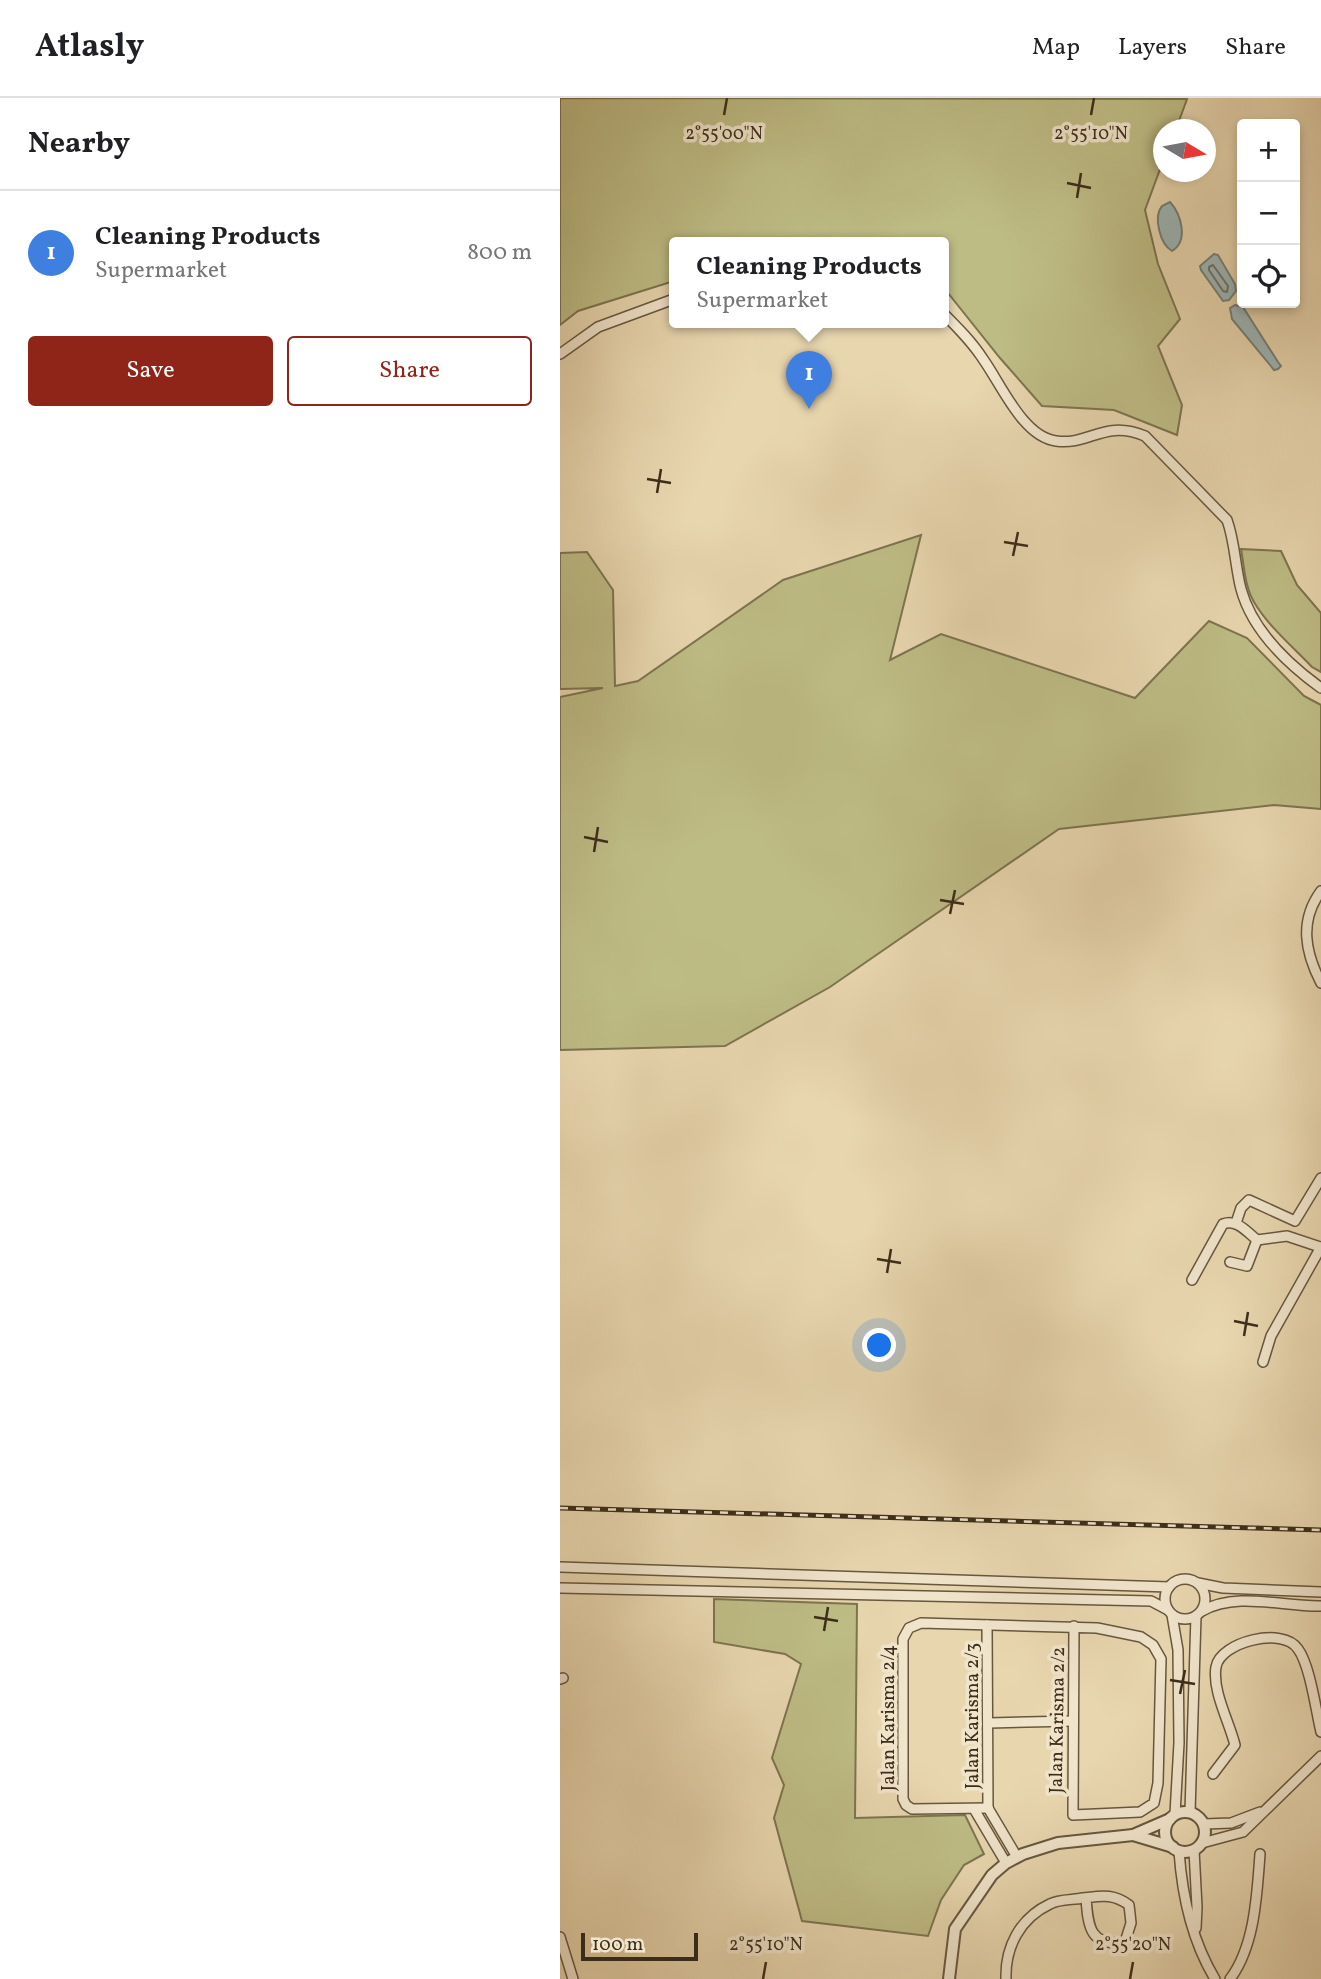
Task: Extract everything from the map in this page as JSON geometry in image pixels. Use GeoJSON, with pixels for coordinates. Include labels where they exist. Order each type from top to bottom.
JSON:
{"type":"FeatureCollection","features":[{"type":"Feature","properties":{"kind":"street"},"geometry":{"type":"LineString","coordinates":[[560,354],[598,327],[669,301]]}},
{"type":"Feature","properties":{"kind":"street"},"geometry":{"type":"LineString","coordinates":[[949,320],[982,358],[1018,412],[1037,434],[1061,442],[1101,431],[1128,429],[1145,436],[1227,520],[1233,538],[1241,592],[1256,622],[1277,650],[1300,673],[1321,688]]}},
{"type":"Feature","properties":{"kind":"street"},"geometry":{"type":"LineString","coordinates":[[1321,891],[1309,913],[1305,937],[1311,962],[1321,983]]}},
{"type":"Feature","properties":{"kind":"street"},"geometry":{"type":"LineString","coordinates":[[1236,1223],[1241,1208],[1249,1200],[1294,1220],[1321,1178]]}},
{"type":"Feature","properties":{"kind":"street"},"geometry":{"type":"LineString","coordinates":[[1192,1280],[1223,1224],[1236,1223],[1256,1240],[1287,1236],[1321,1247],[1271,1336],[1263,1362]]}},
{"type":"Feature","properties":{"kind":"street"},"geometry":{"type":"LineString","coordinates":[[1230,1262],[1247,1266],[1256,1240]]}},
{"type":"Feature","properties":{"kind":"street"},"geometry":{"type":"LineString","coordinates":[[560,1567],[1169,1587]]}},
{"type":"Feature","properties":{"kind":"street"},"geometry":{"type":"LineString","coordinates":[[1215,1979],[1187,1909],[1176,1849],[1165,1833],[1173,1816],[1179,1743],[1178,1650],[1165,1595],[1169,1587],[1179,1579],[1235,1588],[1321,1592]]}},
{"type":"Feature","properties":{"kind":"street"},"geometry":{"type":"LineString","coordinates":[[1190,1812],[1199,1614],[1205,1597],[1198,1583]]}},
{"type":"Feature","properties":{"kind":"street"},"geometry":{"type":"LineString","coordinates":[[560,1588],[1152,1601],[1184,1620],[1213,1605],[1244,1602],[1321,1606]]}},
{"type":"Feature","properties":{"kind":"street","name":"Jalan Karisma 2/4"},"geometry":{"type":"LineString","coordinates":[[988,1625],[921,1623],[908,1628],[903,1639],[903,1799],[906,1805],[912,1810],[988,1808]]}},
{"type":"Feature","properties":{"kind":"street"},"geometry":{"type":"LineString","coordinates":[[988,1625],[1074,1626]]}},
{"type":"Feature","properties":{"kind":"street","name":"Jalan Karisma 2/3"},"geometry":{"type":"LineString","coordinates":[[988,1625],[988,1808]]}},
{"type":"Feature","properties":{"kind":"street","name":"Jalan Karisma 2/2"},"geometry":{"type":"LineString","coordinates":[[1074,1626],[1141,1637],[1153,1645],[1161,1659],[1158,1783],[1154,1803],[1140,1812],[1073,1815],[1073,1721],[1074,1626]]}},
{"type":"Feature","properties":{"kind":"street"},"geometry":{"type":"LineString","coordinates":[[1213,1774],[1236,1745],[1219,1693],[1215,1670],[1224,1653],[1268,1637],[1280,1637],[1293,1643],[1304,1660],[1321,1732]]}},
{"type":"Feature","properties":{"kind":"street"},"geometry":{"type":"LineString","coordinates":[[989,1723],[1073,1721]]}},
{"type":"Feature","properties":{"kind":"street"},"geometry":{"type":"LineString","coordinates":[[1133,1835],[1176,1849],[1198,1847],[1242,1832],[1321,1756]]}},
{"type":"Feature","properties":{"kind":"street"},"geometry":{"type":"LineString","coordinates":[[988,1808],[1012,1860]]}},
{"type":"Feature","properties":{"kind":"street"},"geometry":{"type":"LineString","coordinates":[[974,1809],[1012,1860]]}},
{"type":"Feature","properties":{"kind":"street"},"geometry":{"type":"LineString","coordinates":[[1204,1824],[1231,1823],[1265,1810]]}},
{"type":"Feature","properties":{"kind":"street"},"geometry":{"type":"LineString","coordinates":[[949,1979],[955,1929],[992,1875],[1012,1860],[1058,1843],[1133,1835],[1173,1816],[1190,1812],[1199,1816],[1206,1834],[1198,1847],[1195,1933]]}},
{"type":"Feature","properties":{"kind":"street"},"geometry":{"type":"LineString","coordinates":[[1230,1979],[1240,1965],[1249,1932],[1257,1892],[1260,1854]]}},
{"type":"Feature","properties":{"kind":"street"},"geometry":{"type":"LineString","coordinates":[[1006,1979],[1012,1939],[1031,1916],[1052,1902],[1100,1895],[1118,1897],[1129,1905],[1131,1923],[1125,1942],[1109,1944],[1088,1927],[1086,1898]]}},
{"type":"Feature","properties":{"kind":"street"},"geometry":{"type":"LineString","coordinates":[[560,1937],[573,1979]]}},
{"type":"Feature","properties":{"kind":"shaded area"},"geometry":{"type":"Polygon","coordinates":[[[560,98],[1187,99],[1180,119],[1153,119],[1153,182],[1155,182],[1145,210],[1158,264],[1180,319],[1158,346],[1182,405],[1177,435],[1114,410],[1042,406],[949,294],[949,237],[669,237],[669,283],[578,311],[560,325],[560,98]]]}},
{"type":"Feature","properties":{"kind":"shaded area"},"geometry":{"type":"Polygon","coordinates":[[[921,535],[890,660],[941,634],[1135,698],[1209,621],[1247,638],[1304,696],[1321,705],[1321,809],[1274,805],[1059,829],[830,987],[725,1046],[560,1050],[560,697],[603,688],[560,689],[560,553],[587,552],[613,590],[615,686],[638,681],[783,580],[921,535]]]}},
{"type":"Feature","properties":{"kind":"shaded area"},"geometry":{"type":"Polygon","coordinates":[[[1241,549],[1281,551],[1297,585],[1321,613],[1321,672],[1312,667],[1273,628],[1254,602],[1245,576],[1241,549]]]}},
{"type":"Feature","properties":{"kind":"shaded area"},"geometry":{"type":"Polygon","coordinates":[[[714,1599],[857,1604],[855,1818],[965,1815],[984,1854],[964,1865],[941,1900],[928,1936],[802,1921],[774,1818],[784,1785],[772,1758],[801,1664],[785,1654],[714,1642],[714,1599]]]}},
{"type":"Feature","properties":{"kind":"water"},"geometry":{"type":"Polygon","coordinates":[[[1170,202],[1182,227],[1180,241],[1172,251],[1161,237],[1158,223],[1159,211],[1170,202]]]}},
{"type":"Feature","properties":{"kind":"water"},"geometry":{"type":"Polygon","coordinates":[[[1214,254],[1218,255],[1235,284],[1236,291],[1229,300],[1223,301],[1201,270],[1200,266],[1214,254]]]}},
{"type":"Feature","properties":{"kind":"water"},"geometry":{"type":"Polygon","coordinates":[[[1235,305],[1237,308],[1244,308],[1281,366],[1278,369],[1274,370],[1232,319],[1230,308],[1235,305]]]}},
{"type":"Feature","properties":{"kind":"railway"},"geometry":{"type":"LineString","coordinates":[[560,1508],[1321,1530]]}},
{"type":"Feature","properties":{"kind":"place","name":"Cleaning Products"},"geometry":{"type":"Point","coordinates":[809,409]}}]}
